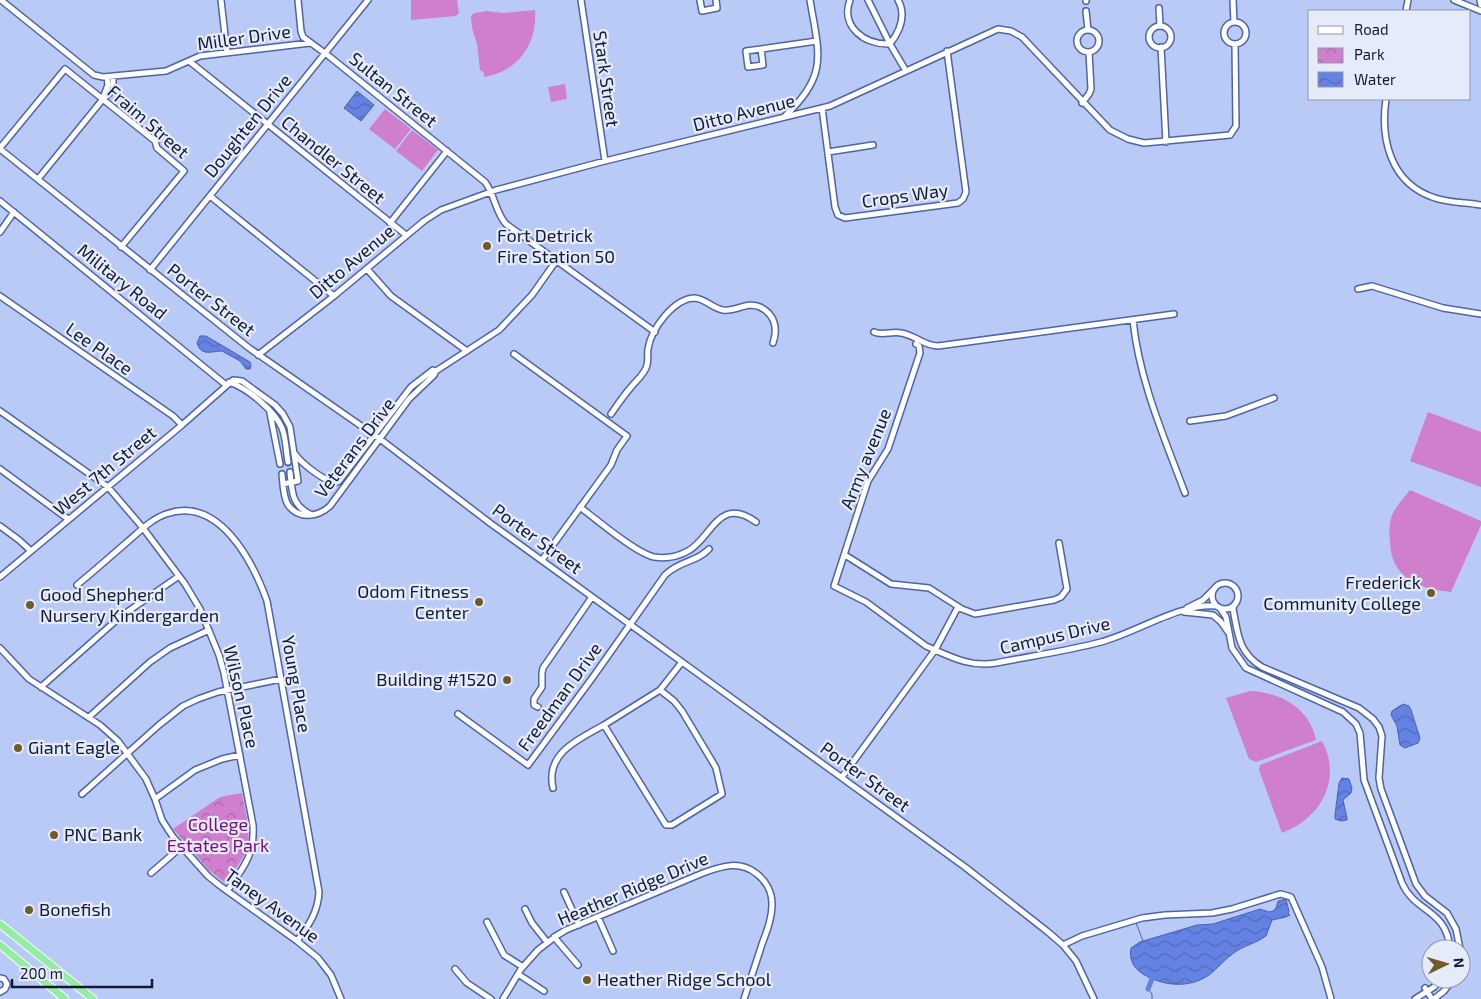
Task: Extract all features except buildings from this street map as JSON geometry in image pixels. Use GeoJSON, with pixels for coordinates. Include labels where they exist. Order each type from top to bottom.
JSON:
{"type":"FeatureCollection","features":[{"type":"Feature","properties":{"kind":"highway"},"geometry":{"type":"LineString","coordinates":[[1,925],[93,999]]}},
{"type":"Feature","properties":{"kind":"highway"},"geometry":{"type":"LineString","coordinates":[[0,945],[65,999]]}},
{"type":"Feature","properties":{"kind":"street"},"geometry":{"type":"LineString","coordinates":[[221,0],[227,53]]}},
{"type":"Feature","properties":{"kind":"street"},"geometry":{"type":"LineString","coordinates":[[298,0],[302,33],[310,43]]}},
{"type":"Feature","properties":{"kind":"street","name":"Doughten Drive"},"geometry":{"type":"LineString","coordinates":[[150,270],[368,0]]}},
{"type":"Feature","properties":{"kind":"street","name":"Stark Street"},"geometry":{"type":"LineString","coordinates":[[581,0],[605,161]]}},
{"type":"Feature","properties":{"kind":"street"},"geometry":{"type":"LineString","coordinates":[[700,0],[702,10],[717,8],[716,0]]}},
{"type":"Feature","properties":{"kind":"street"},"geometry":{"type":"LineString","coordinates":[[785,116],[800,102],[809,90],[815,77],[818,53],[810,0]]}},
{"type":"Feature","properties":{"kind":"street"},"geometry":{"type":"LineString","coordinates":[[850,0],[848,13],[850,21],[860,36],[872,43],[890,44]]}},
{"type":"Feature","properties":{"kind":"street"},"geometry":{"type":"LineString","coordinates":[[868,0],[906,71]]}},
{"type":"Feature","properties":{"kind":"street"},"geometry":{"type":"LineString","coordinates":[[890,44],[902,25],[902,12],[898,0]]}},
{"type":"Feature","properties":{"kind":"street"},"geometry":{"type":"LineString","coordinates":[[1233,0],[1234,22]]}},
{"type":"Feature","properties":{"kind":"street"},"geometry":{"type":"LineString","coordinates":[[1454,0],[1481,11]]}},
{"type":"Feature","properties":{"kind":"street"},"geometry":{"type":"LineString","coordinates":[[1480,0],[1481,5]]}},
{"type":"Feature","properties":{"kind":"street","name":"Miller Drive"},"geometry":{"type":"LineString","coordinates":[[3,1],[94,75],[107,77],[166,71],[200,56],[310,43]]}},
{"type":"Feature","properties":{"kind":"street"},"geometry":{"type":"LineString","coordinates":[[1159,8],[1160,26]]}},
{"type":"Feature","properties":{"kind":"street"},"geometry":{"type":"LineString","coordinates":[[1086,11],[1088,30]]}},
{"type":"Feature","properties":{"kind":"street"},"geometry":{"type":"LineString","coordinates":[[1234,22],[1242,25],[1246,33],[1243,41],[1235,44],[1227,41],[1224,34],[1227,26],[1234,22]]}},
{"type":"Feature","properties":{"kind":"street"},"geometry":{"type":"LineString","coordinates":[[1156,26],[1160,26],[1168,29],[1171,36],[1168,44],[1161,47],[1154,45],[1150,39],[1151,31],[1156,26]]}},
{"type":"Feature","properties":{"kind":"street","name":"Ditto Avenue"},"geometry":{"type":"LineString","coordinates":[[258,355],[334,296],[406,235],[441,210],[492,192],[605,161],[822,108],[842,101],[998,29],[1011,31],[1022,37],[1104,125],[1120,136],[1138,142],[1166,142],[1230,135],[1233,133],[1236,126],[1235,44]]}},
{"type":"Feature","properties":{"kind":"street"},"geometry":{"type":"LineString","coordinates":[[1088,30],[1093,31],[1099,40],[1098,46],[1089,52],[1079,47],[1077,41],[1078,35],[1082,31],[1088,30]]}},
{"type":"Feature","properties":{"kind":"street"},"geometry":{"type":"LineString","coordinates":[[761,49],[817,41]]}},
{"type":"Feature","properties":{"kind":"street","name":"Sultan Street"},"geometry":{"type":"LineString","coordinates":[[310,43],[485,182],[492,192]]}},
{"type":"Feature","properties":{"kind":"street"},"geometry":{"type":"LineString","coordinates":[[1161,47],[1166,142]]}},
{"type":"Feature","properties":{"kind":"street","name":"Crops Way"},"geometry":{"type":"LineString","coordinates":[[822,108],[835,207],[838,215],[842,217],[904,211],[958,203],[965,195],[966,187],[948,51]]}},
{"type":"Feature","properties":{"kind":"street"},"geometry":{"type":"LineString","coordinates":[[1082,103],[1091,89],[1089,52]]}},
{"type":"Feature","properties":{"kind":"street","name":"Chandler Street"},"geometry":{"type":"LineString","coordinates":[[188,61],[406,235]]}},
{"type":"Feature","properties":{"kind":"street","name":"Fraim Street"},"geometry":{"type":"LineString","coordinates":[[0,148],[65,69],[156,141],[157,148],[184,171],[121,247]]}},
{"type":"Feature","properties":{"kind":"street"},"geometry":{"type":"LineString","coordinates":[[103,99],[108,86],[107,77]]}},
{"type":"Feature","properties":{"kind":"street"},"geometry":{"type":"LineString","coordinates":[[38,179],[103,99],[113,90],[113,77]]}},
{"type":"Feature","properties":{"kind":"street"},"geometry":{"type":"LineString","coordinates":[[1386,100],[1385,129],[1388,150],[1392,162],[1399,172],[1419,191],[1433,198],[1481,205]]}},
{"type":"Feature","properties":{"kind":"street"},"geometry":{"type":"LineString","coordinates":[[800,102],[806,111]]}},
{"type":"Feature","properties":{"kind":"street"},"geometry":{"type":"LineString","coordinates":[[828,152],[873,145]]}},
{"type":"Feature","properties":{"kind":"street","name":"Porter Street"},"geometry":{"type":"LineString","coordinates":[[0,148],[258,355],[380,439],[426,476],[966,867],[1063,945],[1076,961],[1094,999]]}},
{"type":"Feature","properties":{"kind":"street"},"geometry":{"type":"LineString","coordinates":[[390,223],[447,151]]}},
{"type":"Feature","properties":{"kind":"street"},"geometry":{"type":"LineString","coordinates":[[492,192],[500,215],[506,224],[655,332]]}},
{"type":"Feature","properties":{"kind":"street"},"geometry":{"type":"LineString","coordinates":[[210,196],[334,296]]}},
{"type":"Feature","properties":{"kind":"street","name":"Military Road"},"geometry":{"type":"LineString","coordinates":[[0,201],[227,384]]}},
{"type":"Feature","properties":{"kind":"street"},"geometry":{"type":"LineString","coordinates":[[0,232],[14,212]]}},
{"type":"Feature","properties":{"kind":"street","name":"Veterans Drive"},"geometry":{"type":"LineString","coordinates":[[282,474],[288,504],[299,514],[313,515],[322,513],[330,506],[409,399],[436,371],[498,330],[532,295],[556,261]]}},
{"type":"Feature","properties":{"kind":"street"},"geometry":{"type":"LineString","coordinates":[[367,269],[391,296],[467,351]]}},
{"type":"Feature","properties":{"kind":"street"},"geometry":{"type":"LineString","coordinates":[[1358,289],[1372,286],[1443,308],[1481,314]]}},
{"type":"Feature","properties":{"kind":"street","name":"Lee Place"},"geometry":{"type":"LineString","coordinates":[[0,296],[173,416],[182,425]]}},
{"type":"Feature","properties":{"kind":"street"},"geometry":{"type":"LineString","coordinates":[[611,414],[646,368],[648,348],[662,319],[683,301],[693,298],[705,301],[719,310],[725,311],[750,305],[763,309],[774,322],[776,332],[773,343]]}},
{"type":"Feature","properties":{"kind":"street"},"geometry":{"type":"LineString","coordinates":[[874,332],[877,334],[892,332],[905,334],[930,346],[938,346],[1174,314]]}},
{"type":"Feature","properties":{"kind":"street"},"geometry":{"type":"LineString","coordinates":[[1133,320],[1137,354],[1185,493]]}},
{"type":"Feature","properties":{"kind":"street","name":"Army avenue"},"geometry":{"type":"LineString","coordinates":[[834,586],[868,481],[888,449],[920,353],[919,346],[916,344]]}},
{"type":"Feature","properties":{"kind":"street"},"geometry":{"type":"LineString","coordinates":[[514,354],[626,436],[610,466],[542,560]]}},
{"type":"Feature","properties":{"kind":"street","name":"Veterans Drive"},"geometry":{"type":"LineString","coordinates":[[294,451],[299,460],[329,481],[335,483],[339,481],[410,387],[433,370],[436,371]]}},
{"type":"Feature","properties":{"kind":"street"},"geometry":{"type":"LineString","coordinates":[[227,384],[233,380],[242,381],[275,405],[284,414],[290,427],[298,481],[283,484]]}},
{"type":"Feature","properties":{"kind":"street"},"geometry":{"type":"LineString","coordinates":[[227,384],[245,389],[268,409],[283,430],[288,462]]}},
{"type":"Feature","properties":{"kind":"street","name":"West 7th Street"},"geometry":{"type":"LineString","coordinates":[[0,577],[68,518],[182,425],[227,384]]}},
{"type":"Feature","properties":{"kind":"street"},"geometry":{"type":"LineString","coordinates":[[1190,421],[1226,416],[1274,398]]}},
{"type":"Feature","properties":{"kind":"street"},"geometry":{"type":"LineString","coordinates":[[268,409],[280,464]]}},
{"type":"Feature","properties":{"kind":"street","name":"Wilson Place"},"geometry":{"type":"LineString","coordinates":[[0,411],[108,487],[143,528],[179,576],[200,609],[219,654],[253,825],[254,836],[251,855],[227,891]]}},
{"type":"Feature","properties":{"kind":"street"},"geometry":{"type":"LineString","coordinates":[[0,469],[68,518]]}},
{"type":"Feature","properties":{"kind":"street"},"geometry":{"type":"LineString","coordinates":[[290,472],[297,504],[301,510],[313,515]]}},
{"type":"Feature","properties":{"kind":"street"},"geometry":{"type":"LineString","coordinates":[[580,508],[642,552],[660,558],[672,557],[689,551],[700,541],[711,526],[723,517],[740,515],[756,522]]}},
{"type":"Feature","properties":{"kind":"street","name":"Young Place"},"geometry":{"type":"LineString","coordinates":[[77,585],[143,528],[165,514],[185,510],[205,514],[220,524],[248,559],[267,601],[319,892],[314,918],[297,940]]}},
{"type":"Feature","properties":{"kind":"street"},"geometry":{"type":"LineString","coordinates":[[0,526],[31,551]]}},
{"type":"Feature","properties":{"kind":"street"},"geometry":{"type":"LineString","coordinates":[[845,555],[891,584],[929,588],[958,607],[970,613],[979,614],[1062,597],[1067,589],[1059,543]]}},
{"type":"Feature","properties":{"kind":"street"},"geometry":{"type":"LineString","coordinates":[[631,624],[665,575],[673,567],[700,557],[709,549]]}},
{"type":"Feature","properties":{"kind":"street"},"geometry":{"type":"LineString","coordinates":[[41,688],[120,617],[179,576]]}},
{"type":"Feature","properties":{"kind":"street"},"geometry":{"type":"LineString","coordinates":[[1448,939],[1444,926],[1405,890],[1364,780],[1361,737],[1356,724],[1344,712],[1246,668],[1235,654],[1228,632],[1226,617],[1212,599],[1213,590],[1218,585],[1223,583],[1232,585],[1238,593],[1233,609],[1238,637],[1245,652],[1252,660],[1262,667],[1359,708],[1376,722],[1382,736],[1379,778],[1385,801],[1416,884],[1425,896],[1447,913],[1459,939]]}},
{"type":"Feature","properties":{"kind":"street","name":"Campus Drive"},"geometry":{"type":"LineString","coordinates":[[834,586],[866,602],[926,646],[966,663],[985,665],[1101,642],[1181,612],[1203,606],[1219,607]]}},
{"type":"Feature","properties":{"kind":"street","name":"Campus Drive"},"geometry":{"type":"LineString","coordinates":[[1181,612],[1203,600],[1213,590]]}},
{"type":"Feature","properties":{"kind":"street","name":"Freedman Drive"},"geometry":{"type":"LineString","coordinates":[[538,707],[534,705],[534,699],[542,687],[543,668],[592,597]]}},
{"type":"Feature","properties":{"kind":"street"},"geometry":{"type":"LineString","coordinates":[[1219,607],[1226,609],[1234,605]]}},
{"type":"Feature","properties":{"kind":"street"},"geometry":{"type":"LineString","coordinates":[[842,777],[934,650],[958,607]]}},
{"type":"Feature","properties":{"kind":"street","name":"Campus Drive"},"geometry":{"type":"LineString","coordinates":[[1181,612],[1213,615],[1228,632]]}},
{"type":"Feature","properties":{"kind":"street","name":"Freedman Drive"},"geometry":{"type":"LineString","coordinates":[[458,714],[528,765],[631,624]]}},
{"type":"Feature","properties":{"kind":"street"},"geometry":{"type":"LineString","coordinates":[[89,718],[156,658],[183,641],[209,630]]}},
{"type":"Feature","properties":{"kind":"street","name":"Taney Avenue"},"geometry":{"type":"LineString","coordinates":[[0,648],[29,680],[89,718],[110,734],[128,753],[146,779],[162,820],[181,847],[208,876],[309,949],[326,966],[341,999]]}},
{"type":"Feature","properties":{"kind":"street"},"geometry":{"type":"LineString","coordinates":[[552,788],[551,770],[559,755],[575,742],[660,690],[682,662]]}},
{"type":"Feature","properties":{"kind":"street"},"geometry":{"type":"LineString","coordinates":[[82,794],[159,725],[184,706],[207,695],[281,679]]}},
{"type":"Feature","properties":{"kind":"street"},"geometry":{"type":"LineString","coordinates":[[604,725],[666,825],[672,825],[722,794],[716,768],[687,719],[674,701],[660,690]]}},
{"type":"Feature","properties":{"kind":"street"},"geometry":{"type":"LineString","coordinates":[[155,799],[195,770],[222,759],[240,755]]}},
{"type":"Feature","properties":{"kind":"street"},"geometry":{"type":"LineString","coordinates":[[1373,806],[1385,801]]}},
{"type":"Feature","properties":{"kind":"street"},"geometry":{"type":"LineString","coordinates":[[151,873],[181,847]]}},
{"type":"Feature","properties":{"kind":"street","name":"Heather Ridge Drive"},"geometry":{"type":"LineString","coordinates":[[502,999],[523,967],[538,950],[554,937],[720,867],[739,866],[754,871],[760,876],[768,886],[772,904],[769,924],[744,999]]}},
{"type":"Feature","properties":{"kind":"street"},"geometry":{"type":"LineString","coordinates":[[564,892],[579,925]]}},
{"type":"Feature","properties":{"kind":"street"},"geometry":{"type":"LineString","coordinates":[[1063,945],[1082,936],[1142,918],[1165,914],[1212,914],[1232,910],[1282,894],[1291,898],[1296,905],[1303,926],[1322,967],[1331,999]]}},
{"type":"Feature","properties":{"kind":"street"},"geometry":{"type":"LineString","coordinates":[[525,909],[532,924],[547,942]]}},
{"type":"Feature","properties":{"kind":"street"},"geometry":{"type":"LineString","coordinates":[[598,917],[613,951]]}},
{"type":"Feature","properties":{"kind":"street"},"geometry":{"type":"LineString","coordinates":[[487,922],[504,955],[523,967]]}},
{"type":"Feature","properties":{"kind":"street"},"geometry":{"type":"LineString","coordinates":[[554,937],[578,966]]}},
{"type":"Feature","properties":{"kind":"street"},"geometry":{"type":"LineString","coordinates":[[455,969],[467,982],[491,999]]}},
{"type":"Feature","properties":{"kind":"street"},"geometry":{"type":"LineString","coordinates":[[518,974],[544,991]]}},
{"type":"Feature","properties":{"kind":"street"},"geometry":{"type":"LineString","coordinates":[[0,978],[4,979],[7,984],[5,989],[0,992]]}},
{"type":"Feature","properties":{"kind":"street"},"geometry":{"type":"LineString","coordinates":[[1415,999],[1426,989],[1433,999],[1446,989]]}},
{"type":"Feature","properties":{"kind":"green space"},"geometry":{"type":"Polygon","coordinates":[[[411,0],[457,0],[459,13],[456,16],[411,20],[411,0]]]}},
{"type":"Feature","properties":{"kind":"green space"},"geometry":{"type":"Polygon","coordinates":[[[535,10],[533,34],[523,54],[507,69],[484,77],[484,73],[480,70],[471,16],[474,13],[487,11],[503,13],[535,10]]]}},
{"type":"Feature","properties":{"kind":"green space"},"geometry":{"type":"Polygon","coordinates":[[[565,84],[567,99],[551,102],[548,87],[565,84]]]}},
{"type":"Feature","properties":{"kind":"green space"},"geometry":{"type":"Polygon","coordinates":[[[385,109],[411,129],[395,149],[369,129],[385,109]]]}},
{"type":"Feature","properties":{"kind":"green space"},"geometry":{"type":"Polygon","coordinates":[[[412,130],[438,150],[422,171],[396,151],[412,130]]]}},
{"type":"Feature","properties":{"kind":"green space"},"geometry":{"type":"Polygon","coordinates":[[[1428,412],[1481,432],[1481,487],[1410,461],[1428,412]]]}},
{"type":"Feature","properties":{"kind":"green space"},"geometry":{"type":"Polygon","coordinates":[[[1410,490],[1481,521],[1481,525],[1451,592],[1428,588],[1418,584],[1401,573],[1395,565],[1390,542],[1390,521],[1396,508],[1410,490]]]}},
{"type":"Feature","properties":{"kind":"green space"},"geometry":{"type":"Polygon","coordinates":[[[1250,691],[1272,695],[1292,704],[1307,719],[1313,729],[1316,740],[1256,762],[1249,759],[1226,698],[1250,691]]]}},
{"type":"Feature","properties":{"kind":"green space"},"geometry":{"type":"Polygon","coordinates":[[[1322,741],[1328,756],[1330,770],[1329,784],[1324,796],[1317,808],[1307,818],[1295,827],[1282,833],[1259,770],[1260,765],[1322,741]]]}},
{"type":"Feature","properties":{"kind":"green space","name":"College Estates Park"},"geometry":{"type":"Polygon","coordinates":[[[242,793],[249,833],[247,848],[238,866],[226,882],[224,882],[209,870],[173,829],[220,797],[242,793]]]}},
{"type":"Feature","properties":{"kind":"water"},"geometry":{"type":"Polygon","coordinates":[[[357,91],[374,105],[361,121],[344,108],[357,91]]]}},
{"type":"Feature","properties":{"kind":"water"},"geometry":{"type":"Polygon","coordinates":[[[200,336],[206,336],[250,362],[250,369],[246,369],[240,361],[222,351],[204,352],[197,343],[200,336]]]}},
{"type":"Feature","properties":{"kind":"water"},"geometry":{"type":"Polygon","coordinates":[[[1403,704],[1409,706],[1411,710],[1420,738],[1418,743],[1405,748],[1400,745],[1397,726],[1391,715],[1392,711],[1403,704]]]}},
{"type":"Feature","properties":{"kind":"water"},"geometry":{"type":"Polygon","coordinates":[[[1342,778],[1349,779],[1352,788],[1351,793],[1343,800],[1347,820],[1341,821],[1335,819],[1335,815],[1339,783],[1342,778]]]}},
{"type":"Feature","properties":{"kind":"water"},"geometry":{"type":"Polygon","coordinates":[[[1286,899],[1288,914],[1290,915],[1272,920],[1266,936],[1235,952],[1209,975],[1201,979],[1184,984],[1167,983],[1143,974],[1133,963],[1131,948],[1140,942],[1197,925],[1213,924],[1260,909],[1269,912],[1273,911],[1278,901],[1286,899]]]}},
{"type":"Feature","properties":{"kind":"waterway"},"geometry":{"type":"LineString","coordinates":[[1136,923],[1143,941]]}},
{"type":"Feature","properties":{"kind":"waterway"},"geometry":{"type":"LineString","coordinates":[[1148,989],[1152,979]]}},
{"type":"Feature","properties":{"kind":"waterway"},"geometry":{"type":"LineString","coordinates":[[1148,989],[1152,994],[1152,999]]}},
{"type":"Feature","properties":{"kind":"tunnel"},"geometry":{"type":"LineString","coordinates":[[288,462],[290,472]]}},
{"type":"Feature","properties":{"kind":"place","name":"Fort Detrick Fire Station 50"},"geometry":{"type":"Point","coordinates":[487,246]}},
{"type":"Feature","properties":{"kind":"place","name":"Frederick Community College"},"geometry":{"type":"Point","coordinates":[1431,593]}},
{"type":"Feature","properties":{"kind":"place","name":"Odom Fitness Center"},"geometry":{"type":"Point","coordinates":[479,602]}},
{"type":"Feature","properties":{"kind":"place","name":"Good Shepherd Nursery Kindergarden"},"geometry":{"type":"Point","coordinates":[30,605]}},
{"type":"Feature","properties":{"kind":"place","name":"Building #1520"},"geometry":{"type":"Point","coordinates":[507,680]}},
{"type":"Feature","properties":{"kind":"place","name":"Giant Eagle"},"geometry":{"type":"Point","coordinates":[18,748]}},
{"type":"Feature","properties":{"kind":"place","name":"PNC Bank"},"geometry":{"type":"Point","coordinates":[54,835]}},
{"type":"Feature","properties":{"kind":"place","name":"Bonefish"},"geometry":{"type":"Point","coordinates":[29,910]}},
{"type":"Feature","properties":{"kind":"place","name":"Heather Ridge School"},"geometry":{"type":"Point","coordinates":[587,980]}}]}
